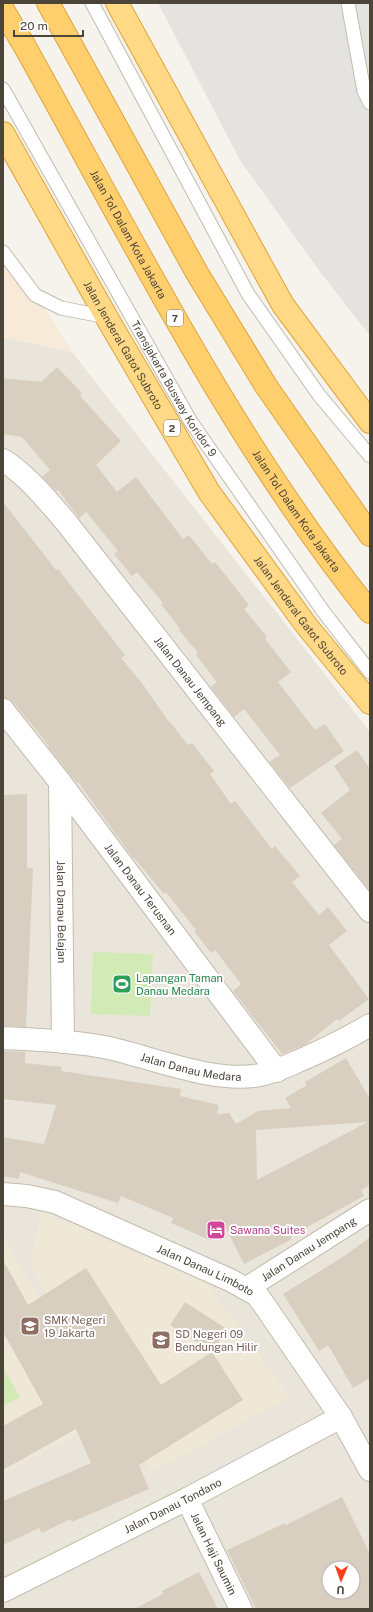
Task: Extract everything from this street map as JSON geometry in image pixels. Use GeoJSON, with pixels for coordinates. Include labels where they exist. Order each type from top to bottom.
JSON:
{"type":"FeatureCollection","features":[{"type":"Feature","properties":{"kind":"highway"},"geometry":{"type":"LineString","coordinates":[[48,3],[197,273],[266,386],[370,535]]}},
{"type":"Feature","properties":{"kind":"highway"},"geometry":{"type":"LineString","coordinates":[[117,3],[283,305],[370,422]]}},
{"type":"Feature","properties":{"kind":"highway","name":"Jalan Tol Dalam Kota Jakarta"},"geometry":{"type":"LineString","coordinates":[[3,10],[28,52],[201,364],[267,468],[339,573],[370,612]]}},
{"type":"Feature","properties":{"kind":"highway","name":"Jalan Jenderal Gatot Subroto"},"geometry":{"type":"LineString","coordinates":[[3,133],[107,317],[209,492],[306,625],[370,703]]}},
{"type":"Feature","properties":{"kind":"highway"},"geometry":{"type":"LineString","coordinates":[[343,497],[370,520]]}},
{"type":"Feature","properties":{"kind":"street","name":"Jalan Danau Jempang"},"geometry":{"type":"LineString","coordinates":[[3,460],[12,466],[41,493],[66,522],[370,911]]}},
{"type":"Feature","properties":{"kind":"street","name":"Jalan Danau Terusnan"},"geometry":{"type":"LineString","coordinates":[[3,710],[60,782],[277,1071]]}},
{"type":"Feature","properties":{"kind":"street","name":"Jalan Danau Belajan"},"geometry":{"type":"LineString","coordinates":[[60,782],[63,1042]]}},
{"type":"Feature","properties":{"kind":"street","name":"Jalan Danau Medara"},"geometry":{"type":"LineString","coordinates":[[3,1038],[63,1042],[108,1048],[208,1073],[236,1077],[260,1075],[277,1071],[347,1039],[370,1024]]}},
{"type":"Feature","properties":{"kind":"street","name":"Jalan Danau Limboto"},"geometry":{"type":"LineString","coordinates":[[3,1194],[27,1196],[55,1202],[247,1288],[257,1295],[341,1417],[370,1470]]}},
{"type":"Feature","properties":{"kind":"street","name":"Jalan Danau Jempang"},"geometry":{"type":"LineString","coordinates":[[247,1288],[370,1210]]}},
{"type":"Feature","properties":{"kind":"street","name":"Jalan Danau Tondano"},"geometry":{"type":"LineString","coordinates":[[3,1590],[187,1499],[341,1417]]}},
{"type":"Feature","properties":{"kind":"street","name":"Jalan Haji Saumin"},"geometry":{"type":"LineString","coordinates":[[187,1499],[240,1609]]}},
{"type":"Feature","properties":{"kind":"lane"},"geometry":{"type":"LineString","coordinates":[[92,3],[248,294],[319,395],[370,456]]}},
{"type":"Feature","properties":{"kind":"lane"},"geometry":{"type":"LineString","coordinates":[[348,3],[364,91],[370,104]]}},
{"type":"Feature","properties":{"kind":"lane","name":"Transjakarta Busway Koridor 9"},"geometry":{"type":"LineString","coordinates":[[3,89],[190,422],[324,612],[370,672]]}},
{"type":"Feature","properties":{"kind":"lane"},"geometry":{"type":"LineString","coordinates":[[3,252],[36,295],[61,308],[107,317]]}},
{"type":"Feature","properties":{"kind":"shaded area"},"geometry":{"type":"Polygon","coordinates":[[[158,3],[370,3],[370,336],[321,273],[241,162],[158,3]]]}},
{"type":"Feature","properties":{"kind":"shaded area"},"geometry":{"type":"Polygon","coordinates":[[[3,241],[72,352],[3,337],[3,241]]]}},
{"type":"Feature","properties":{"kind":"shaded area"},"geometry":{"type":"Polygon","coordinates":[[[3,337],[72,352],[370,732],[370,1609],[3,1609],[3,337]]]}},
{"type":"Feature","properties":{"kind":"shaded area","name":"SD Negeri 09 Bendungan Hilir"},"geometry":{"type":"Polygon","coordinates":[[[41,1212],[207,1284],[290,1397],[152,1472],[30,1267],[41,1212]]]}},
{"type":"Feature","properties":{"kind":"shaded area","name":"SMK Negeri 19 Jakarta"},"geometry":{"type":"Polygon","coordinates":[[[3,1236],[110,1417],[3,1474],[3,1236]]]}},
{"type":"Feature","properties":{"kind":"green space","name":"Lapangan Taman Danau Medara"},"geometry":{"type":"Polygon","coordinates":[[[93,952],[153,954],[150,1016],[91,1014],[93,952]]]}},
{"type":"Feature","properties":{"kind":"green space"},"geometry":{"type":"Polygon","coordinates":[[[3,1367],[20,1397],[3,1406],[3,1367]]]}},
{"type":"Feature","properties":{"kind":"building"},"geometry":{"type":"Polygon","coordinates":[[[57,367],[82,393],[80,396],[121,441],[96,465],[117,492],[136,477],[183,539],[189,535],[212,564],[215,562],[249,605],[244,609],[267,637],[265,639],[291,672],[278,682],[315,730],[325,724],[344,751],[290,788],[269,762],[280,755],[244,709],[234,717],[211,687],[217,682],[196,655],[198,653],[179,630],[180,629],[161,604],[163,603],[137,572],[132,576],[114,554],[118,551],[86,512],[79,518],[58,490],[57,492],[42,477],[50,470],[22,437],[3,434],[3,378],[41,382],[57,367]]]}},
{"type":"Feature","properties":{"kind":"building"},"geometry":{"type":"Polygon","coordinates":[[[3,502],[56,570],[58,569],[125,655],[121,658],[142,683],[169,722],[188,745],[192,743],[214,771],[210,774],[231,804],[235,801],[272,849],[275,846],[300,876],[292,882],[319,915],[328,907],[347,931],[329,945],[369,999],[339,1021],[337,1019],[306,1044],[282,1054],[233,991],[241,984],[215,950],[211,953],[194,931],[196,930],[166,892],[164,894],[133,858],[78,782],[77,783],[13,702],[3,698],[3,502]]]}},
{"type":"Feature","properties":{"kind":"building"},"geometry":{"type":"Polygon","coordinates":[[[357,750],[370,769],[370,891],[334,845],[342,839],[321,813],[350,790],[334,766],[357,750]]]}},
{"type":"Feature","properties":{"kind":"building"},"geometry":{"type":"Polygon","coordinates":[[[27,794],[27,868],[33,868],[26,1027],[3,1026],[3,795],[27,794]]]}},
{"type":"Feature","properties":{"kind":"building"},"geometry":{"type":"Polygon","coordinates":[[[3,1051],[25,1052],[25,1063],[62,1067],[61,1071],[181,1089],[180,1096],[219,1105],[217,1114],[229,1113],[236,1124],[258,1111],[291,1108],[285,1098],[307,1085],[305,1082],[346,1058],[370,1099],[370,1185],[361,1190],[364,1196],[291,1236],[292,1239],[244,1264],[221,1219],[212,1241],[171,1223],[173,1218],[121,1196],[118,1203],[20,1172],[19,1179],[3,1176],[3,1137],[44,1144],[56,1105],[3,1099],[3,1051]],[[368,1122],[256,1130],[257,1180],[368,1122]]]}},
{"type":"Feature","properties":{"kind":"building"},"geometry":{"type":"Polygon","coordinates":[[[370,1237],[370,1378],[353,1388],[328,1345],[319,1351],[283,1294],[346,1255],[370,1237]]]}},
{"type":"Feature","properties":{"kind":"building"},"geometry":{"type":"Polygon","coordinates":[[[3,1260],[28,1305],[86,1268],[161,1385],[212,1352],[243,1400],[139,1465],[149,1489],[72,1522],[71,1519],[42,1533],[39,1528],[3,1545],[3,1501],[91,1463],[76,1429],[3,1470],[3,1426],[43,1404],[3,1332],[3,1260]]]}},
{"type":"Feature","properties":{"kind":"building"},"geometry":{"type":"Polygon","coordinates":[[[185,1302],[227,1329],[212,1352],[170,1325],[185,1302]]]}},
{"type":"Feature","properties":{"kind":"building"},"geometry":{"type":"Polygon","coordinates":[[[342,1497],[370,1554],[370,1609],[256,1609],[227,1550],[285,1523],[286,1525],[342,1497]]]}},
{"type":"Feature","properties":{"kind":"building"},"geometry":{"type":"Polygon","coordinates":[[[199,1572],[218,1609],[134,1609],[163,1594],[162,1591],[199,1572]]]}},
{"type":"Feature","properties":{"kind":"place","name":"Lapangan Taman Danau Medara"},"geometry":{"type":"Point","coordinates":[122,984]}},
{"type":"Feature","properties":{"kind":"place","name":"Sawana Suites"},"geometry":{"type":"Point","coordinates":[216,1230]}},
{"type":"Feature","properties":{"kind":"place","name":"SMK Negeri 19 Jakarta"},"geometry":{"type":"Point","coordinates":[30,1326]}},
{"type":"Feature","properties":{"kind":"place","name":"SD Negeri 09 Bendungan Hilir"},"geometry":{"type":"Point","coordinates":[161,1340]}}]}
